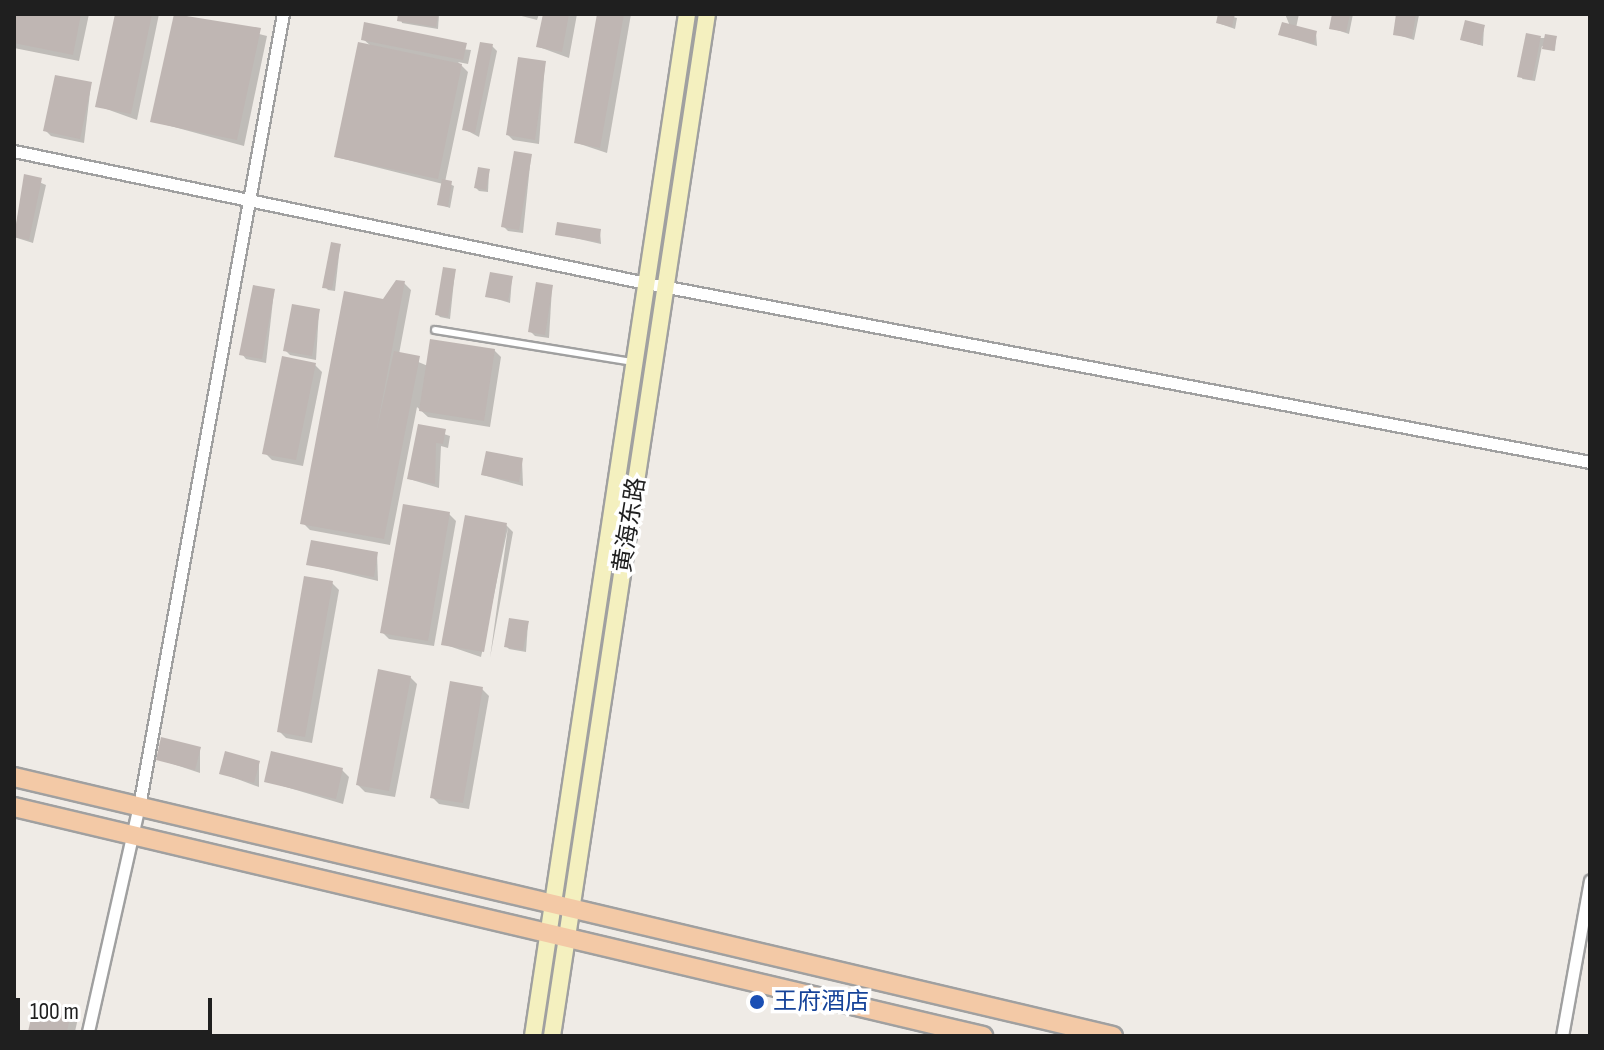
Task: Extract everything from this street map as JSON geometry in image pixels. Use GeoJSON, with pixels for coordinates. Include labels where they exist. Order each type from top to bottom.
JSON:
{"type":"FeatureCollection","features":[{"type":"Feature","properties":{"kind":"main road"},"geometry":{"type":"LineString","coordinates":[[14,777],[553,900],[1113,1036]]}},
{"type":"Feature","properties":{"kind":"main road"},"geometry":{"type":"LineString","coordinates":[[14,807],[568,935],[983,1036]]}},
{"type":"Feature","properties":{"kind":"street"},"geometry":{"type":"LineString","coordinates":[[87,1036],[139,806],[246,200],[283,14]]}},
{"type":"Feature","properties":{"kind":"street","name":"黄海东路"},"geometry":{"type":"LineString","coordinates":[[533,1036],[687,14]]}},
{"type":"Feature","properties":{"kind":"street","name":"黄海东路"},"geometry":{"type":"LineString","coordinates":[[552,1036],[707,14]]}},
{"type":"Feature","properties":{"kind":"street"},"geometry":{"type":"LineString","coordinates":[[14,151],[646,283],[1590,462]]}},
{"type":"Feature","properties":{"kind":"street"},"geometry":{"type":"LineString","coordinates":[[1562,1036],[1590,881]]}},
{"type":"Feature","properties":{"kind":"lane"},"geometry":{"type":"LineString","coordinates":[[435,330],[634,362]]}},
{"type":"Feature","properties":{"kind":"building"},"geometry":{"type":"Polygon","coordinates":[[[14,14],[81,14],[73,55],[14,43],[14,14]]]}},
{"type":"Feature","properties":{"kind":"building"},"geometry":{"type":"Polygon","coordinates":[[[115,14],[152,14],[131,114],[95,107],[115,14]]]}},
{"type":"Feature","properties":{"kind":"building"},"geometry":{"type":"Polygon","coordinates":[[[174,14],[261,28],[237,140],[150,122],[174,14]]]}},
{"type":"Feature","properties":{"kind":"building"},"geometry":{"type":"Polygon","coordinates":[[[398,14],[438,14],[436,27],[397,21],[398,14]]]}},
{"type":"Feature","properties":{"kind":"building"},"geometry":{"type":"Polygon","coordinates":[[[543,14],[569,14],[562,52],[536,47],[543,14]]]}},
{"type":"Feature","properties":{"kind":"building"},"geometry":{"type":"Polygon","coordinates":[[[597,14],[624,14],[600,148],[574,143],[597,14]]]}},
{"type":"Feature","properties":{"kind":"building"},"geometry":{"type":"Polygon","coordinates":[[[1218,14],[1235,14],[1232,27],[1216,23],[1218,14]]]}},
{"type":"Feature","properties":{"kind":"building"},"geometry":{"type":"Polygon","coordinates":[[[1332,14],[1350,14],[1346,32],[1329,29],[1332,14]]]}},
{"type":"Feature","properties":{"kind":"building"},"geometry":{"type":"Polygon","coordinates":[[[1396,14],[1416,14],[1412,38],[1393,35],[1396,14]]]}},
{"type":"Feature","properties":{"kind":"building"},"geometry":{"type":"Polygon","coordinates":[[[1465,20],[1485,25],[1480,45],[1460,40],[1465,20]]]}},
{"type":"Feature","properties":{"kind":"building"},"geometry":{"type":"Polygon","coordinates":[[[364,22],[467,43],[463,60],[361,40],[364,22]]]}},
{"type":"Feature","properties":{"kind":"building"},"geometry":{"type":"Polygon","coordinates":[[[1282,22],[1317,31],[1314,44],[1278,35],[1282,22]]]}},
{"type":"Feature","properties":{"kind":"building"},"geometry":{"type":"Polygon","coordinates":[[[1526,33],[1541,36],[1532,80],[1517,77],[1526,33]]]}},
{"type":"Feature","properties":{"kind":"building"},"geometry":{"type":"Polygon","coordinates":[[[1545,34],[1557,36],[1554,51],[1542,49],[1545,34]]]}},
{"type":"Feature","properties":{"kind":"building"},"geometry":{"type":"Polygon","coordinates":[[[358,42],[462,64],[438,179],[334,157],[358,42]]]}},
{"type":"Feature","properties":{"kind":"building"},"geometry":{"type":"Polygon","coordinates":[[[480,42],[493,44],[475,133],[462,130],[480,42]]]}},
{"type":"Feature","properties":{"kind":"building"},"geometry":{"type":"Polygon","coordinates":[[[518,57],[546,61],[535,140],[506,135],[518,57]]]}},
{"type":"Feature","properties":{"kind":"building"},"geometry":{"type":"Polygon","coordinates":[[[55,75],[92,82],[80,139],[43,131],[55,75]]]}},
{"type":"Feature","properties":{"kind":"building"},"geometry":{"type":"Polygon","coordinates":[[[514,151],[532,154],[519,230],[501,227],[514,151]]]}},
{"type":"Feature","properties":{"kind":"building"},"geometry":{"type":"Polygon","coordinates":[[[478,167],[490,169],[486,190],[474,188],[478,167]]]}},
{"type":"Feature","properties":{"kind":"building"},"geometry":{"type":"Polygon","coordinates":[[[24,174],[42,178],[29,240],[14,237],[24,174]]]}},
{"type":"Feature","properties":{"kind":"building"},"geometry":{"type":"Polygon","coordinates":[[[442,179],[452,181],[448,207],[437,205],[442,179]]]}},
{"type":"Feature","properties":{"kind":"building"},"geometry":{"type":"Polygon","coordinates":[[[557,222],[601,229],[599,242],[555,235],[557,222]]]}},
{"type":"Feature","properties":{"kind":"building"},"geometry":{"type":"Polygon","coordinates":[[[331,242],[341,244],[332,289],[322,288],[331,242]]]}},
{"type":"Feature","properties":{"kind":"building"},"geometry":{"type":"Polygon","coordinates":[[[443,267],[456,269],[448,317],[435,315],[443,267]]]}},
{"type":"Feature","properties":{"kind":"building"},"geometry":{"type":"Polygon","coordinates":[[[490,272],[513,276],[508,301],[485,297],[490,272]]]}},
{"type":"Feature","properties":{"kind":"building"},"geometry":{"type":"Polygon","coordinates":[[[396,280],[405,281],[376,433],[394,351],[420,356],[384,539],[300,524],[344,291],[383,299],[396,280]]]}},
{"type":"Feature","properties":{"kind":"building"},"geometry":{"type":"Polygon","coordinates":[[[536,282],[553,285],[545,335],[528,332],[536,282]]]}},
{"type":"Feature","properties":{"kind":"building"},"geometry":{"type":"Polygon","coordinates":[[[253,285],[275,289],[262,359],[239,355],[253,285]]]}},
{"type":"Feature","properties":{"kind":"building"},"geometry":{"type":"Polygon","coordinates":[[[292,304],[320,309],[312,356],[283,351],[292,304]]]}},
{"type":"Feature","properties":{"kind":"building"},"geometry":{"type":"Polygon","coordinates":[[[430,339],[495,349],[484,421],[419,411],[430,339]]]}},
{"type":"Feature","properties":{"kind":"building"},"geometry":{"type":"Polygon","coordinates":[[[282,356],[316,363],[296,460],[262,454],[282,356]]]}},
{"type":"Feature","properties":{"kind":"building"},"geometry":{"type":"Polygon","coordinates":[[[418,424],[446,429],[443,444],[436,443],[435,484],[407,479],[418,424]]]}},
{"type":"Feature","properties":{"kind":"building"},"geometry":{"type":"Polygon","coordinates":[[[486,451],[523,458],[519,482],[481,475],[486,451]]]}},
{"type":"Feature","properties":{"kind":"building"},"geometry":{"type":"Polygon","coordinates":[[[403,504],[450,512],[428,641],[380,633],[403,504]]]}},
{"type":"Feature","properties":{"kind":"building"},"geometry":{"type":"Polygon","coordinates":[[[465,515],[507,523],[484,652],[441,645],[465,515]]]}},
{"type":"Feature","properties":{"kind":"building"},"geometry":{"type":"Polygon","coordinates":[[[311,540],[378,552],[374,577],[306,565],[311,540]]]}},
{"type":"Feature","properties":{"kind":"building"},"geometry":{"type":"Polygon","coordinates":[[[304,576],[333,581],[305,737],[277,732],[304,576]]]}},
{"type":"Feature","properties":{"kind":"building"},"geometry":{"type":"Polygon","coordinates":[[[509,618],[529,621],[523,650],[504,647],[509,618]]]}},
{"type":"Feature","properties":{"kind":"building"},"geometry":{"type":"Polygon","coordinates":[[[378,669],[411,676],[389,791],[356,785],[378,669]]]}},
{"type":"Feature","properties":{"kind":"building"},"geometry":{"type":"Polygon","coordinates":[[[450,681],[483,687],[463,803],[430,798],[450,681]]]}},
{"type":"Feature","properties":{"kind":"building"},"geometry":{"type":"Polygon","coordinates":[[[161,737],[201,747],[195,770],[156,760],[161,737]]]}},
{"type":"Feature","properties":{"kind":"building"},"geometry":{"type":"Polygon","coordinates":[[[225,751],[260,761],[254,783],[219,774],[225,751]]]}},
{"type":"Feature","properties":{"kind":"building"},"geometry":{"type":"Polygon","coordinates":[[[271,751],[343,768],[336,799],[264,782],[271,751]]]}},
{"type":"Feature","properties":{"kind":"building"},"geometry":{"type":"Polygon","coordinates":[[[35,1001],[72,1009],[66,1036],[27,1036],[35,1001]]]}},
{"type":"Feature","properties":{"kind":"place","name":"王府酒店"},"geometry":{"type":"Point","coordinates":[757,1002]}}]}
